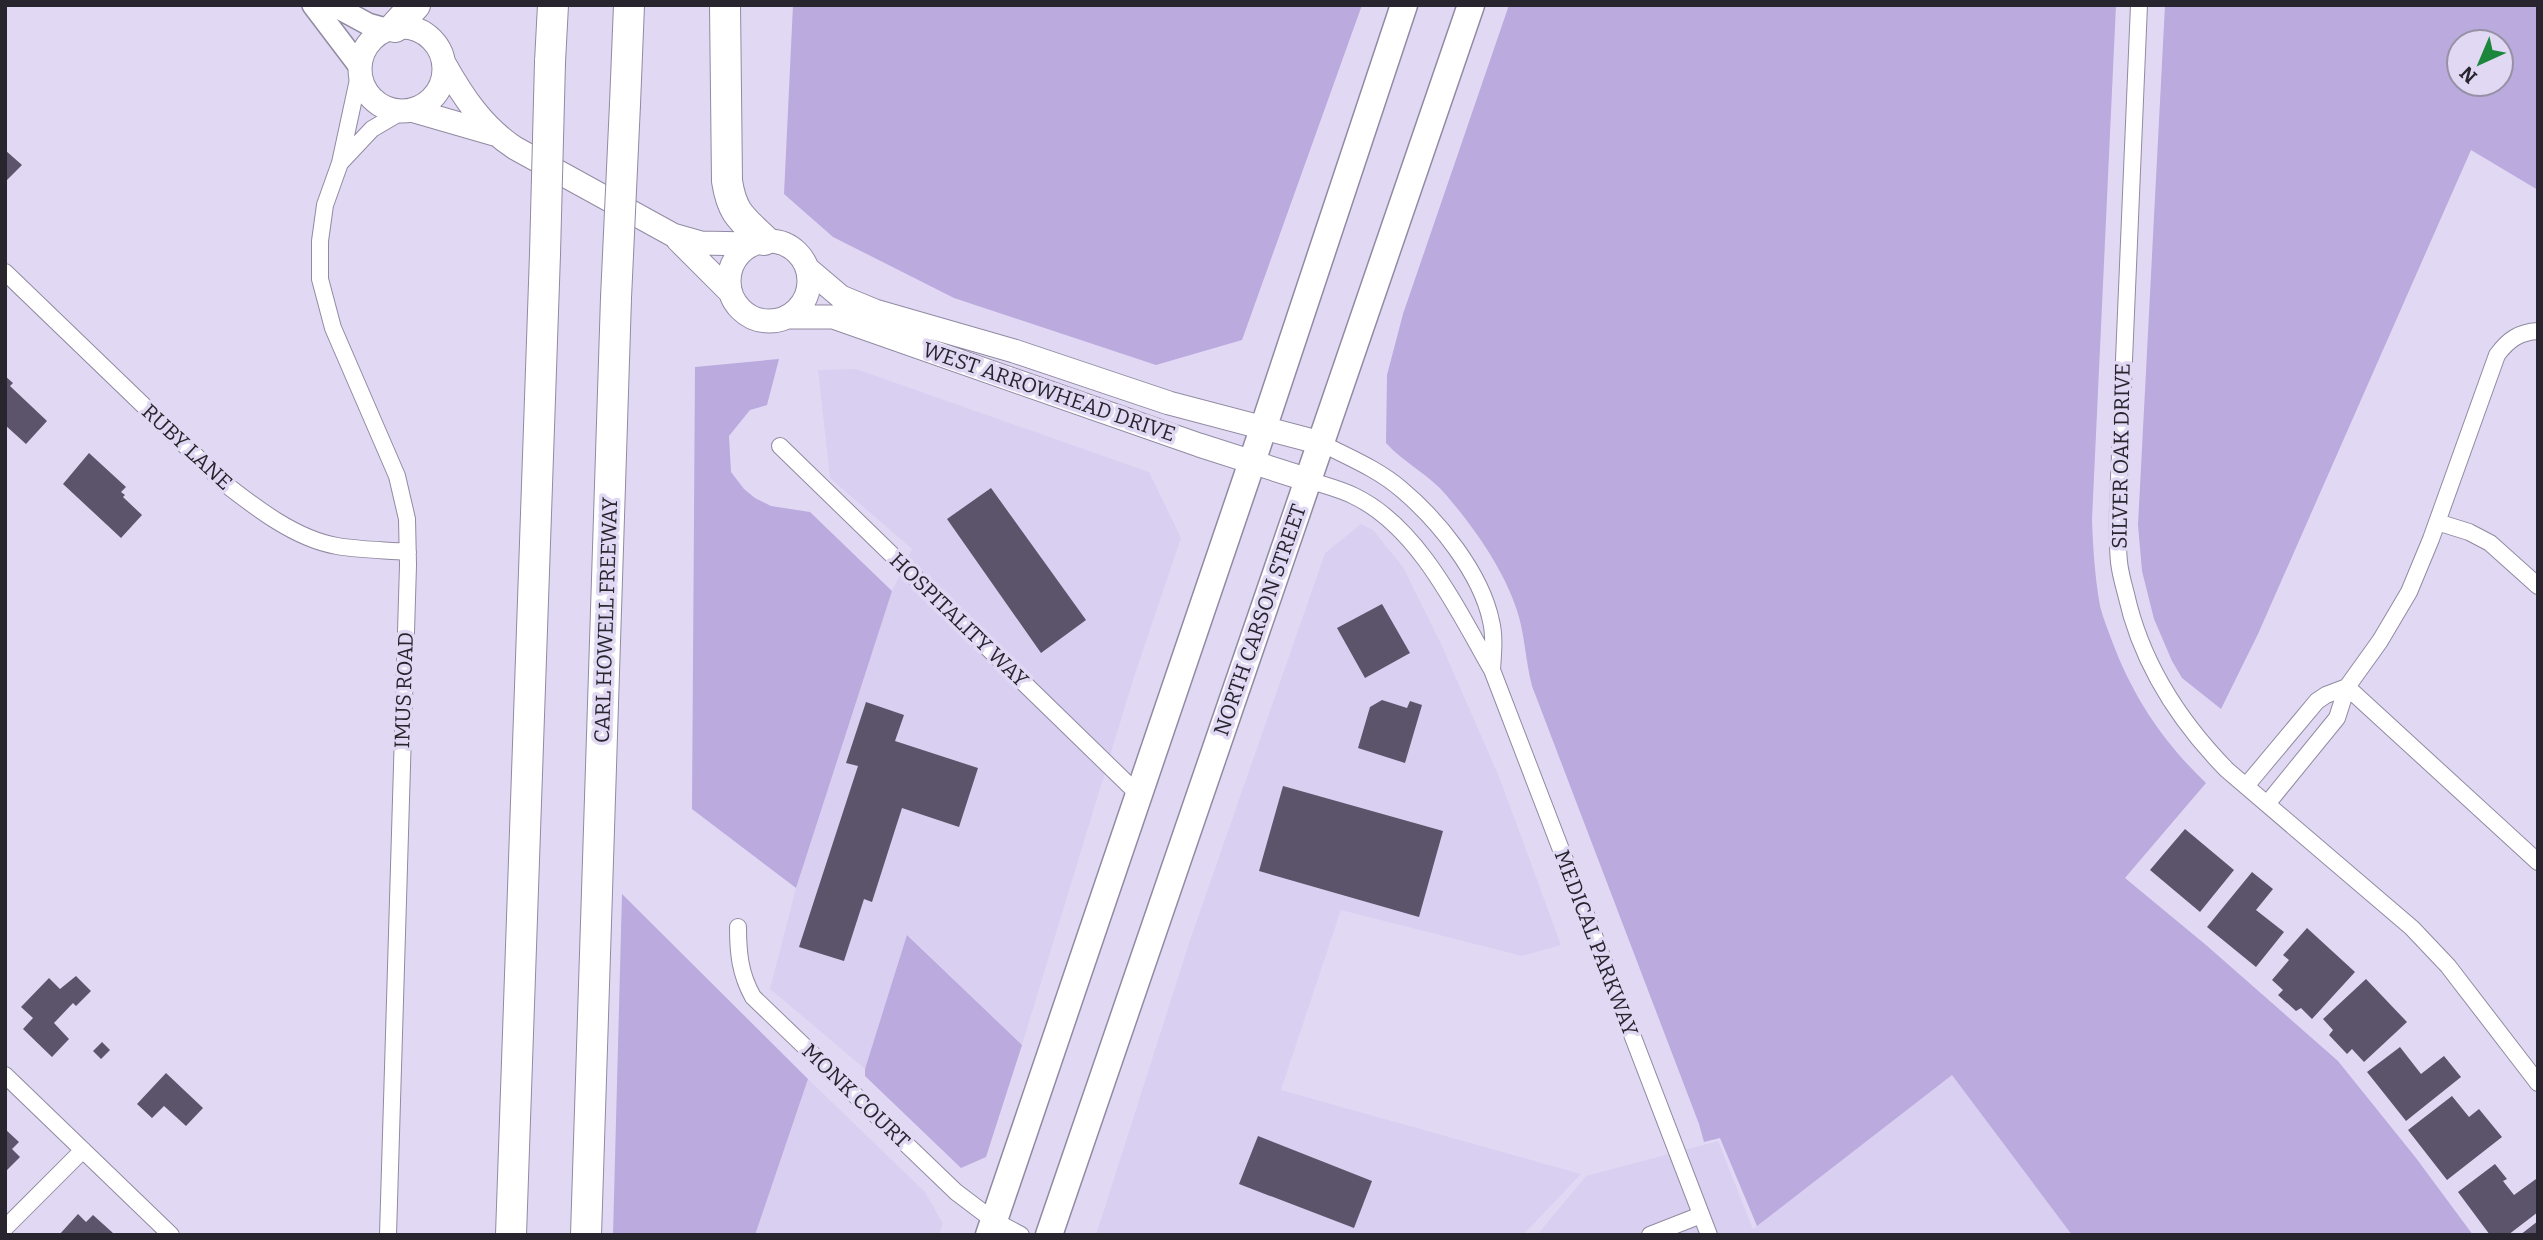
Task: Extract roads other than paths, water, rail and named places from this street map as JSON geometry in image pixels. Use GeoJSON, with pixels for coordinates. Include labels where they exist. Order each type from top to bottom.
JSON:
{"type":"FeatureCollection","features":[{"type":"Feature","properties":{"kind":"highway"},"geometry":{"type":"LineString","coordinates":[[391,28],[415,5]]}},
{"type":"Feature","properties":{"kind":"highway"},"geometry":{"type":"LineString","coordinates":[[511,1235],[553,5]]}},
{"type":"Feature","properties":{"kind":"highway","name":"CARL HOWELL FREEWAY"},"geometry":{"type":"LineString","coordinates":[[586,1235],[616,298],[629,5]]}},
{"type":"Feature","properties":{"kind":"highway"},"geometry":{"type":"LineString","coordinates":[[725,5],[727,181],[730,203],[757,242]]}},
{"type":"Feature","properties":{"kind":"main road"},"geometry":{"type":"LineString","coordinates":[[991,1228],[1252,462],[1404,5]]}},
{"type":"Feature","properties":{"kind":"main road","name":"NORTH CARSON STREET"},"geometry":{"type":"LineString","coordinates":[[1049,1235],[1471,5]]}},
{"type":"Feature","properties":{"kind":"main road"},"geometry":{"type":"LineString","coordinates":[[494,134],[472,107],[444,64],[438,46],[423,32],[402,26],[391,28],[368,43],[360,58],[359,71],[366,93],[381,106],[494,134],[579,185],[673,235],[701,243],[788,244],[799,253],[808,269],[809,290],[803,304],[788,317],[768,322],[754,318],[737,306],[729,291],[673,235]]}},
{"type":"Feature","properties":{"kind":"main road"},"geometry":{"type":"LineString","coordinates":[[406,111],[418,109],[436,94],[443,79],[444,64]]}},
{"type":"Feature","properties":{"kind":"main road"},"geometry":{"type":"LineString","coordinates":[[729,291],[729,274],[735,257],[757,242]]}},
{"type":"Feature","properties":{"kind":"main road","name":"WEST ARROWHEAD DRIVE"},"geometry":{"type":"LineString","coordinates":[[808,269],[841,297],[875,311],[1014,351],[1169,403],[1321,443]]}},
{"type":"Feature","properties":{"kind":"main road","name":"WEST ARROWHEAD DRIVE"},"geometry":{"type":"LineString","coordinates":[[788,317],[834,317],[1308,480]]}},
{"type":"Feature","properties":{"kind":"street"},"geometry":{"type":"LineString","coordinates":[[313,5],[359,71]]}},
{"type":"Feature","properties":{"kind":"street"},"geometry":{"type":"LineString","coordinates":[[333,5],[368,24],[391,28]]}},
{"type":"Feature","properties":{"kind":"street","name":"SILVER OAK DRIVE"},"geometry":{"type":"LineString","coordinates":[[2139,5],[2118,502],[2119,564],[2131,618],[2153,670],[2178,713],[2203,746],[2421,938],[2448,966],[2538,1083]]}},
{"type":"Feature","properties":{"kind":"street","name":"IMUS ROAD"},"geometry":{"type":"LineString","coordinates":[[359,71],[340,163],[325,205],[320,241],[320,279],[333,328],[397,476],[407,519],[388,1235]]}},
{"type":"Feature","properties":{"kind":"street","name":"IMUS ROAD"},"geometry":{"type":"LineString","coordinates":[[340,163],[372,129],[406,111]]}},
{"type":"Feature","properties":{"kind":"street","name":"RUBY LANE"},"geometry":{"type":"LineString","coordinates":[[5,272],[224,483],[256,508],[292,529],[335,546],[408,552]]}},
{"type":"Feature","properties":{"kind":"street"},"geometry":{"type":"LineString","coordinates":[[2267,804],[2337,718],[2347,687],[2395,617],[2421,566],[2497,355],[2519,334],[2538,331]]}},
{"type":"Feature","properties":{"kind":"street","name":"MEDICAL PARKWAY"},"geometry":{"type":"LineString","coordinates":[[1321,443],[1365,465],[1400,487],[1436,523],[1461,557],[1484,596],[1492,624],[1492,670]]}},
{"type":"Feature","properties":{"kind":"street","name":"HOSPITALITY WAY"},"geometry":{"type":"LineString","coordinates":[[780,446],[1138,794]]}},
{"type":"Feature","properties":{"kind":"street","name":"MEDICAL PARKWAY"},"geometry":{"type":"LineString","coordinates":[[1308,480],[1354,496],[1377,510],[1399,530],[1442,583],[1492,670],[1709,1235]]}},
{"type":"Feature","properties":{"kind":"street"},"geometry":{"type":"LineString","coordinates":[[2438,522],[2469,532],[2490,543],[2538,586]]}},
{"type":"Feature","properties":{"kind":"street"},"geometry":{"type":"LineString","coordinates":[[2246,786],[2317,701],[2347,687]]}},
{"type":"Feature","properties":{"kind":"street"},"geometry":{"type":"LineString","coordinates":[[2347,687],[2538,862]]}},
{"type":"Feature","properties":{"kind":"street","name":"MONK COURT"},"geometry":{"type":"LineString","coordinates":[[738,927],[742,978],[753,997],[991,1228],[1021,1235]]}},
{"type":"Feature","properties":{"kind":"street"},"geometry":{"type":"LineString","coordinates":[[5,1075],[171,1235]]}},
{"type":"Feature","properties":{"kind":"street"},"geometry":{"type":"LineString","coordinates":[[5,1228],[83,1150]]}},
{"type":"Feature","properties":{"kind":"street"},"geometry":{"type":"LineString","coordinates":[[1650,1235],[1701,1215]]}}]}
